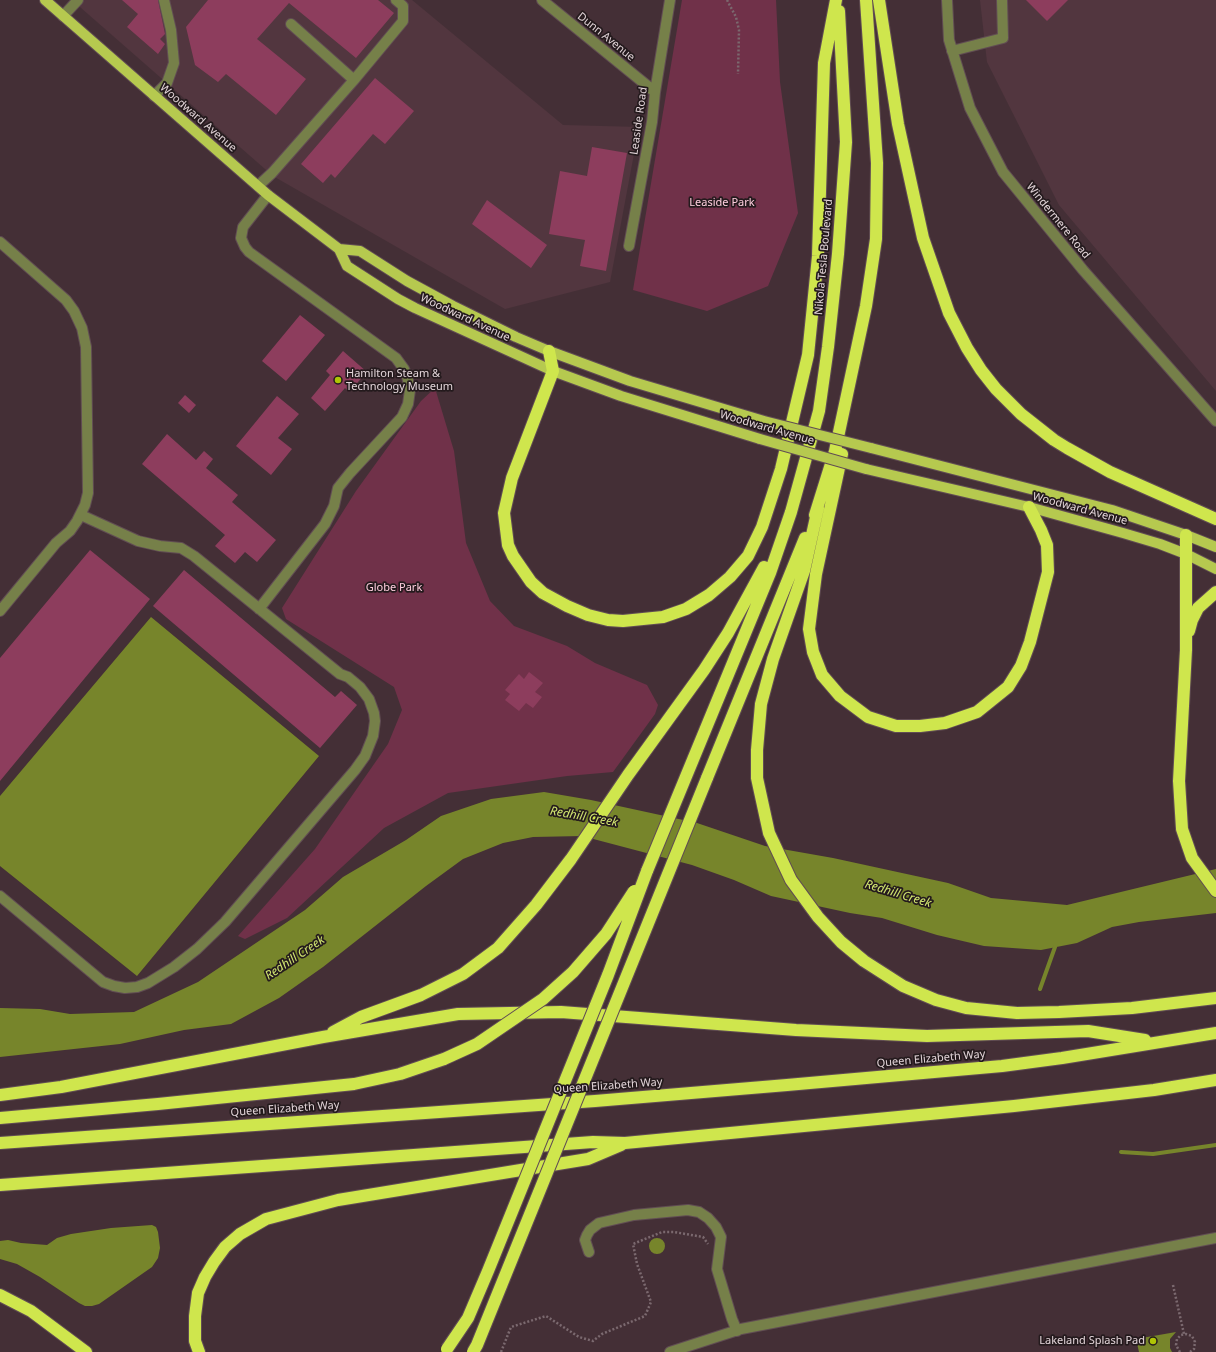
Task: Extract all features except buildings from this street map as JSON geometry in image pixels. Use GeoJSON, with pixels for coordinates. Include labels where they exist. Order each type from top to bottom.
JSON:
{"type":"FeatureCollection","features":[{"type":"Feature","properties":{"kind":"highway"},"geometry":{"type":"LineString","coordinates":[[550,351],[553,371],[512,478],[504,513],[508,545],[513,556],[531,582],[553,599],[588,615],[608,620],[638,621],[663,617],[686,609],[709,595],[730,577],[748,556],[762,527],[781,469],[808,355],[818,256],[824,63],[837,0]]}},
{"type":"Feature","properties":{"kind":"highway","name":"Nikola Tesla Boulevard"},"geometry":{"type":"LineString","coordinates":[[791,512],[819,411],[828,347],[838,254],[846,142],[837,0]]}},
{"type":"Feature","properties":{"kind":"highway"},"geometry":{"type":"LineString","coordinates":[[866,0],[877,163],[876,239],[866,306],[858,382],[816,574],[809,630],[814,652],[822,674],[840,696],[868,717],[896,726],[920,726],[945,723],[977,712],[1008,687],[1021,666],[1030,642],[1048,572],[1047,545],[1041,530],[1028,508]]}},
{"type":"Feature","properties":{"kind":"highway"},"geometry":{"type":"LineString","coordinates":[[879,0],[898,124],[923,238],[949,313],[967,348],[981,370],[996,389],[1021,414],[1054,440],[1110,472],[1216,519]]}},
{"type":"Feature","properties":{"kind":"highway"},"geometry":{"type":"LineString","coordinates":[[866,306],[835,451],[818,508],[804,571],[773,659],[761,704],[757,750],[757,778],[769,833],[792,880],[818,917],[841,942],[864,962],[904,986],[936,1000],[966,1008],[1017,1013],[1132,1008],[1216,998]]}},
{"type":"Feature","properties":{"kind":"highway"},"geometry":{"type":"LineString","coordinates":[[473,1352],[818,508]]}},
{"type":"Feature","properties":{"kind":"highway"},"geometry":{"type":"LineString","coordinates":[[323,1037],[362,1017],[421,995],[463,974],[498,948],[536,905],[571,859],[628,775],[704,670],[728,633],[758,580],[791,512]]}},
{"type":"Feature","properties":{"kind":"highway"},"geometry":{"type":"LineString","coordinates":[[445,1351],[468,1318],[488,1271],[608,975],[646,871],[770,573],[791,512]]}},
{"type":"Feature","properties":{"kind":"highway"},"geometry":{"type":"LineString","coordinates":[[1186,535],[1186,650],[1179,781],[1182,829],[1192,858],[1216,891]]}},
{"type":"Feature","properties":{"kind":"highway"},"geometry":{"type":"LineString","coordinates":[[1186,650],[1192,620],[1198,608],[1216,592]]}},
{"type":"Feature","properties":{"kind":"highway"},"geometry":{"type":"LineString","coordinates":[[0,1118],[354,1084],[400,1074],[444,1059],[477,1044],[543,999],[573,972],[606,934],[646,871]]}},
{"type":"Feature","properties":{"kind":"highway"},"geometry":{"type":"LineString","coordinates":[[0,1095],[61,1088],[323,1037],[458,1014],[561,1012],[796,1030],[927,1036],[1088,1031],[1156,1042]]}},
{"type":"Feature","properties":{"kind":"highway","name":"Queen Elizabeth Way"},"geometry":{"type":"LineString","coordinates":[[0,1143],[587,1101],[1002,1066],[1062,1058],[1216,1033]]}},
{"type":"Feature","properties":{"kind":"highway"},"geometry":{"type":"LineString","coordinates":[[0,1185],[593,1142],[625,1143],[1014,1106],[1154,1090],[1216,1080]]}},
{"type":"Feature","properties":{"kind":"highway"},"geometry":{"type":"LineString","coordinates":[[199,1352],[195,1341],[195,1316],[198,1293],[205,1277],[225,1247],[240,1234],[266,1219],[338,1200],[588,1160],[625,1143]]}},
{"type":"Feature","properties":{"kind":"highway"},"geometry":{"type":"LineString","coordinates":[[0,1295],[31,1311],[86,1352]]}},
{"type":"Feature","properties":{"kind":"main road","name":"Woodward Avenue"},"geometry":{"type":"LineString","coordinates":[[45,0],[268,195],[339,249],[347,266],[398,300],[553,371],[621,396],[760,439],[866,469],[1028,508],[1160,544],[1186,554],[1216,569]]}},
{"type":"Feature","properties":{"kind":"main road","name":"Woodward Avenue"},"geometry":{"type":"LineString","coordinates":[[339,249],[360,251],[407,281],[453,306],[516,337],[630,381],[764,421],[1112,510],[1186,535],[1216,547]]}},
{"type":"Feature","properties":{"kind":"street"},"geometry":{"type":"LineString","coordinates":[[63,16],[78,0]]}},
{"type":"Feature","properties":{"kind":"street"},"geometry":{"type":"LineString","coordinates":[[154,96],[167,83],[174,63],[171,30],[164,0]]}},
{"type":"Feature","properties":{"kind":"street"},"geometry":{"type":"LineString","coordinates":[[258,186],[272,173],[354,80],[403,21],[403,6],[396,0]]}},
{"type":"Feature","properties":{"kind":"street","name":"Dunn Avenue"},"geometry":{"type":"LineString","coordinates":[[542,0],[655,92]]}},
{"type":"Feature","properties":{"kind":"street","name":"Leaside Road"},"geometry":{"type":"LineString","coordinates":[[629,246],[652,122],[655,92],[670,0]]}},
{"type":"Feature","properties":{"kind":"street","name":"Windermere Road"},"geometry":{"type":"LineString","coordinates":[[947,0],[949,40],[970,108],[1003,172],[1083,270],[1216,421]]}},
{"type":"Feature","properties":{"kind":"street"},"geometry":{"type":"LineString","coordinates":[[952,51],[1003,38],[1002,0]]}},
{"type":"Feature","properties":{"kind":"street"},"geometry":{"type":"LineString","coordinates":[[291,24],[354,80]]}},
{"type":"Feature","properties":{"kind":"street"},"geometry":{"type":"LineString","coordinates":[[259,609],[325,524],[334,506],[338,488],[402,417],[408,404],[410,390],[407,376],[396,358],[245,247],[241,238],[243,227],[268,195]]}},
{"type":"Feature","properties":{"kind":"street"},"geometry":{"type":"LineString","coordinates":[[0,242],[66,300],[74,310],[82,328],[86,347],[88,493],[81,515],[70,531],[56,543],[0,611]]}},
{"type":"Feature","properties":{"kind":"street"},"geometry":{"type":"LineString","coordinates":[[0,896],[103,982],[120,988],[137,987],[153,980],[197,949],[225,922],[355,770],[365,756],[373,736],[375,721],[372,706],[369,699],[360,687],[348,677],[340,674],[194,556],[181,548],[160,546],[138,541],[81,515]]}},
{"type":"Feature","properties":{"kind":"street"},"geometry":{"type":"LineString","coordinates":[[589,1252],[585,1240],[594,1226],[599,1223],[634,1215],[688,1210],[699,1212],[708,1218],[722,1237],[717,1269],[737,1331]]}},
{"type":"Feature","properties":{"kind":"street"},"geometry":{"type":"LineString","coordinates":[[670,1352],[737,1331],[1216,1238]]}},
{"type":"Feature","properties":{"kind":"path"},"geometry":{"type":"LineString","coordinates":[[727,0],[736,17],[739,30],[738,74]]}},
{"type":"Feature","properties":{"kind":"path"},"geometry":{"type":"LineString","coordinates":[[501,1352],[511,1327],[546,1316],[579,1337],[593,1341],[602,1334],[645,1316],[651,1302],[637,1264],[633,1244],[662,1232],[674,1232],[703,1237],[719,1257]]}},
{"type":"Feature","properties":{"kind":"path"},"geometry":{"type":"LineString","coordinates":[[1173,1285],[1184,1334]]}},
{"type":"Feature","properties":{"kind":"path"},"geometry":{"type":"LineString","coordinates":[[1180,1352],[1176,1348],[1176,1342],[1178,1337],[1184,1334],[1192,1336],[1195,1342],[1194,1349],[1190,1352]]}},
{"type":"Feature","properties":{"kind":"shaded area"},"geometry":{"type":"Polygon","coordinates":[[[72,0],[412,0],[563,125],[639,127],[610,282],[505,309],[273,176],[72,0]]]}},
{"type":"Feature","properties":{"kind":"shaded area"},"geometry":{"type":"Polygon","coordinates":[[[980,0],[1216,0],[1216,391],[1059,205],[987,62],[980,0]]]}},
{"type":"Feature","properties":{"kind":"green space","name":"Leaside Park"},"geometry":{"type":"Polygon","coordinates":[[[682,0],[776,0],[780,82],[798,213],[768,286],[707,311],[633,290],[682,0]]]}},
{"type":"Feature","properties":{"kind":"green space","name":"Globe Park"},"geometry":{"type":"Polygon","coordinates":[[[435,388],[454,451],[466,543],[490,601],[514,626],[567,646],[595,663],[647,685],[658,705],[655,714],[613,772],[567,776],[448,793],[384,828],[287,918],[245,939],[238,936],[315,849],[388,744],[402,710],[394,687],[286,619],[282,608],[356,491],[421,401],[435,388]]]}},
{"type":"Feature","properties":{"kind":"water"},"geometry":{"type":"Polygon","coordinates":[[[151,617],[319,756],[137,976],[0,866],[0,796],[151,617]]]}},
{"type":"Feature","properties":{"kind":"water","name":"Redhill Creek"},"geometry":{"type":"Polygon","coordinates":[[[544,792],[591,800],[697,823],[765,846],[833,858],[948,883],[991,898],[1067,905],[1216,869],[1216,913],[1139,922],[1112,927],[1077,943],[1041,950],[984,946],[937,935],[882,918],[850,913],[771,896],[734,880],[692,865],[582,836],[533,837],[503,843],[463,859],[426,886],[323,967],[279,998],[231,1024],[184,1030],[120,1044],[0,1057],[0,1008],[40,1009],[70,1014],[134,1012],[198,982],[305,910],[343,877],[406,840],[441,816],[491,799],[544,792]]]}},
{"type":"Feature","properties":{"kind":"water"},"geometry":{"type":"Polygon","coordinates":[[[152,1225],[156,1227],[158,1232],[160,1248],[158,1258],[152,1267],[99,1304],[92,1306],[85,1306],[79,1303],[40,1277],[17,1264],[0,1259],[0,1241],[8,1240],[21,1243],[47,1245],[57,1238],[71,1234],[111,1228],[152,1225]]]}},
{"type":"Feature","properties":{"kind":"water"},"geometry":{"type":"Polygon","coordinates":[[[657,1238],[663,1240],[665,1246],[663,1252],[657,1254],[651,1252],[649,1246],[651,1240],[657,1238]]]}},
{"type":"Feature","properties":{"kind":"water","name":"Lakeland Splash Pad"},"geometry":{"type":"Polygon","coordinates":[[[1176,1332],[1170,1339],[1170,1348],[1172,1352],[1139,1352],[1136,1339],[1176,1332]]]}},
{"type":"Feature","properties":{"kind":"waterway"},"geometry":{"type":"LineString","coordinates":[[1040,989],[1055,947]]}},
{"type":"Feature","properties":{"kind":"waterway"},"geometry":{"type":"LineString","coordinates":[[1121,1152],[1153,1154],[1216,1145]]}},
{"type":"Feature","properties":{"kind":"place","name":"Hamilton Steam & Technology Museum"},"geometry":{"type":"Point","coordinates":[338,380]}},
{"type":"Feature","properties":{"kind":"place","name":"Lakeland Splash Pad"},"geometry":{"type":"Point","coordinates":[1153,1341]}}]}
